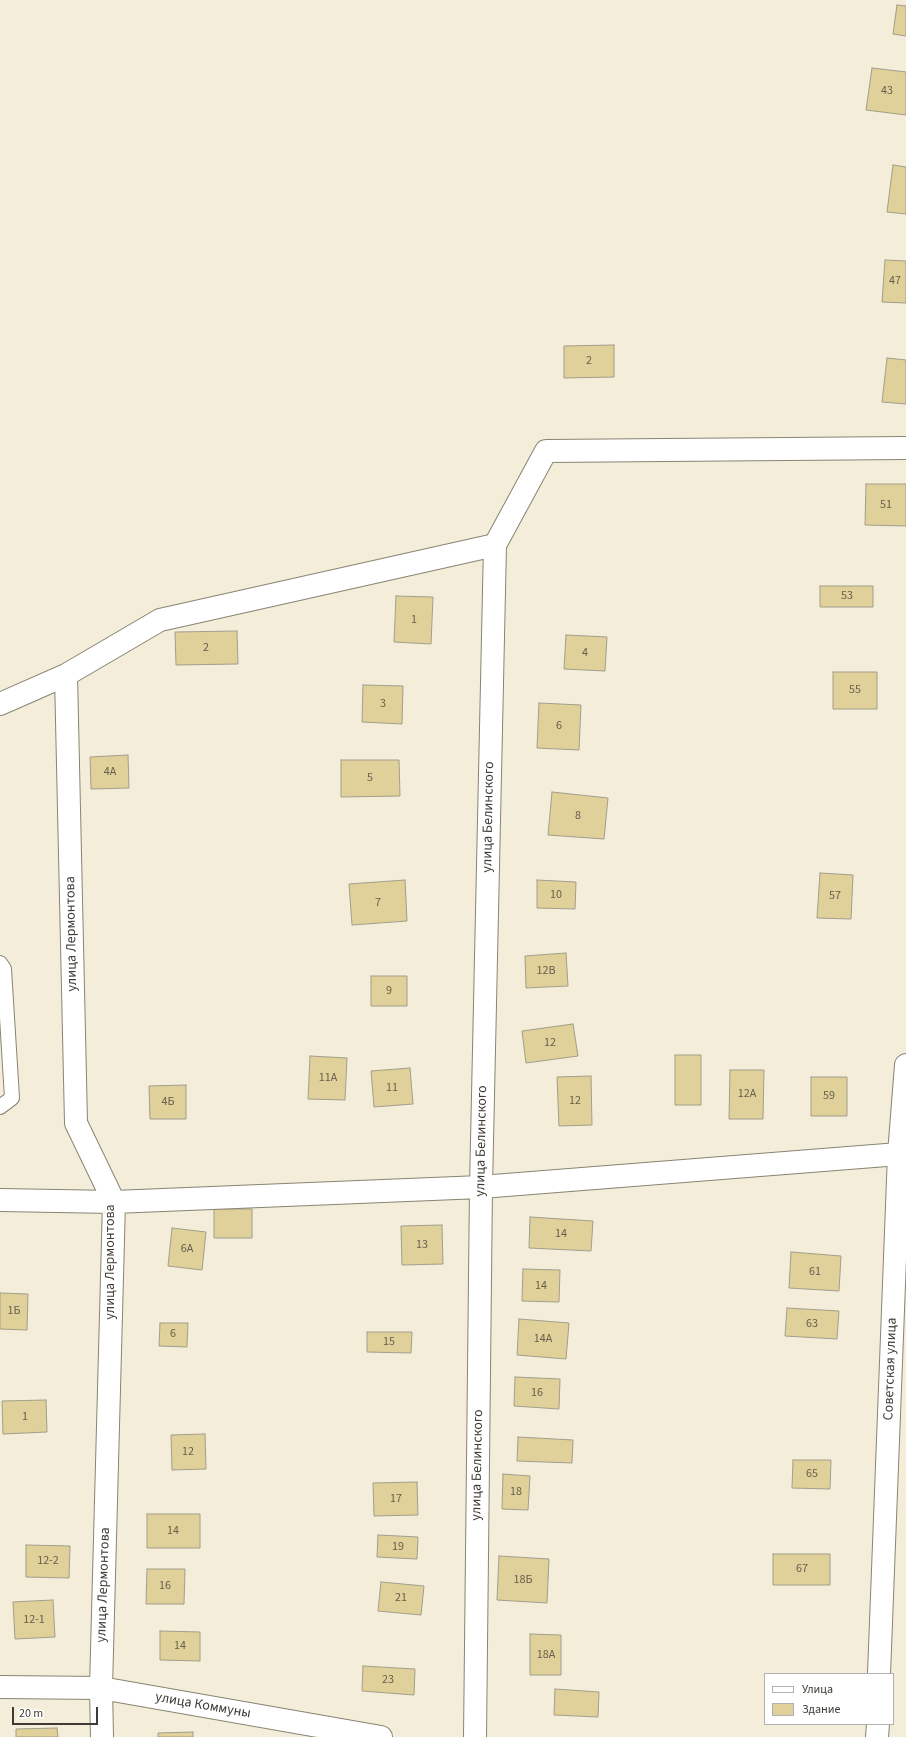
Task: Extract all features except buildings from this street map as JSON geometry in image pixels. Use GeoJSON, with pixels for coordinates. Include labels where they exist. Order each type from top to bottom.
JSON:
{"type":"FeatureCollection","features":[{"type":"Feature","properties":{"kind":"street"},"geometry":{"type":"LineString","coordinates":[[0,704],[66,675],[160,620],[495,545],[546,451],[906,448]]}},
{"type":"Feature","properties":{"kind":"street","name":"улица Белинского"},"geometry":{"type":"LineString","coordinates":[[475,1737],[481,1187],[495,545]]}},
{"type":"Feature","properties":{"kind":"street","name":"улица Лермонтова"},"geometry":{"type":"LineString","coordinates":[[66,675],[76,1123],[114,1202],[101,1688],[102,1737]]}},
{"type":"Feature","properties":{"kind":"street","name":"Советская улица"},"geometry":{"type":"LineString","coordinates":[[880,1673],[906,1065]]}},
{"type":"Feature","properties":{"kind":"street"},"geometry":{"type":"LineString","coordinates":[[0,1200],[114,1202],[481,1187],[902,1153]]}},
{"type":"Feature","properties":{"kind":"street","name":"улица Коммуны"},"geometry":{"type":"LineString","coordinates":[[0,1687],[101,1688],[381,1737]]}},
{"type":"Feature","properties":{"kind":"street"},"geometry":{"type":"LineString","coordinates":[[877,1737],[878,1725]]}},
{"type":"Feature","properties":{"kind":"lane"},"geometry":{"type":"LineString","coordinates":[[0,964],[4,969],[12,1098],[0,1107]]}}]}
